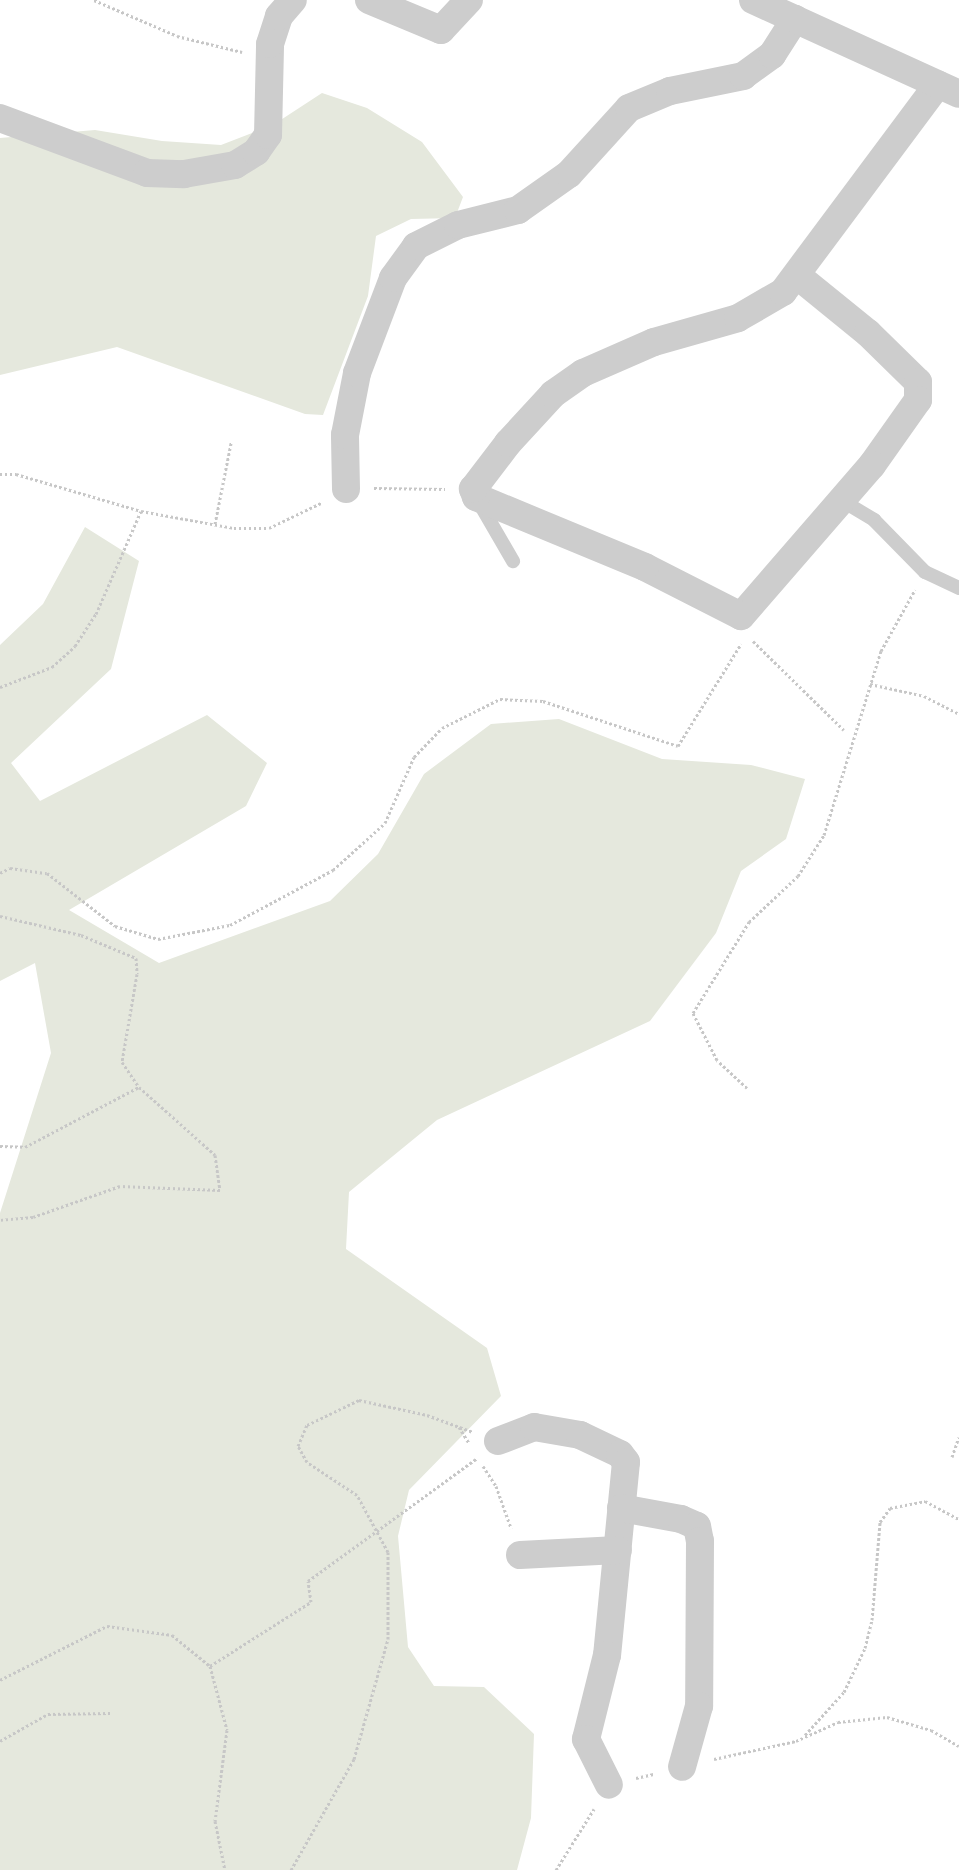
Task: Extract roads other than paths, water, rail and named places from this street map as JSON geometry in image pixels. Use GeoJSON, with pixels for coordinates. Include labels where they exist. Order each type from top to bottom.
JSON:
{"type":"FeatureCollection","features":[{"type":"Feature","properties":{"kind":"street"},"geometry":{"type":"LineString","coordinates":[[0,118],[147,173],[184,174],[235,165],[256,152],[268,135],[271,59],[279,16],[293,0]]}},
{"type":"Feature","properties":{"kind":"street"},"geometry":{"type":"LineString","coordinates":[[369,0],[441,30],[469,0]]}},
{"type":"Feature","properties":{"kind":"street"},"geometry":{"type":"LineString","coordinates":[[753,0],[948,89],[784,292],[738,318],[654,342],[583,373],[552,394],[474,493],[645,567],[741,616],[841,500],[918,400],[918,382],[868,333],[798,277]]}},
{"type":"Feature","properties":{"kind":"street"},"geometry":{"type":"LineString","coordinates":[[346,489],[345,435],[357,373],[393,278],[416,246],[458,225],[518,210],[570,174],[629,108],[670,91],[743,76],[772,54],[795,19]]}},
{"type":"Feature","properties":{"kind":"street"},"geometry":{"type":"LineString","coordinates":[[488,1449],[534,1427],[580,1435],[620,1454],[626,1462],[607,1655],[591,1704],[586,1739],[609,1785]]}},
{"type":"Feature","properties":{"kind":"street"},"geometry":{"type":"LineString","coordinates":[[622,1508],[681,1519],[696,1526],[700,1541],[699,1706],[682,1767]]}},
{"type":"Feature","properties":{"kind":"street"},"geometry":{"type":"LineString","coordinates":[[520,1555],[618,1550]]}},
{"type":"Feature","properties":{"kind":"lane"},"geometry":{"type":"LineString","coordinates":[[474,493],[513,561]]}},
{"type":"Feature","properties":{"kind":"lane"},"geometry":{"type":"LineString","coordinates":[[841,500],[874,520],[925,572],[959,588]]}}]}
